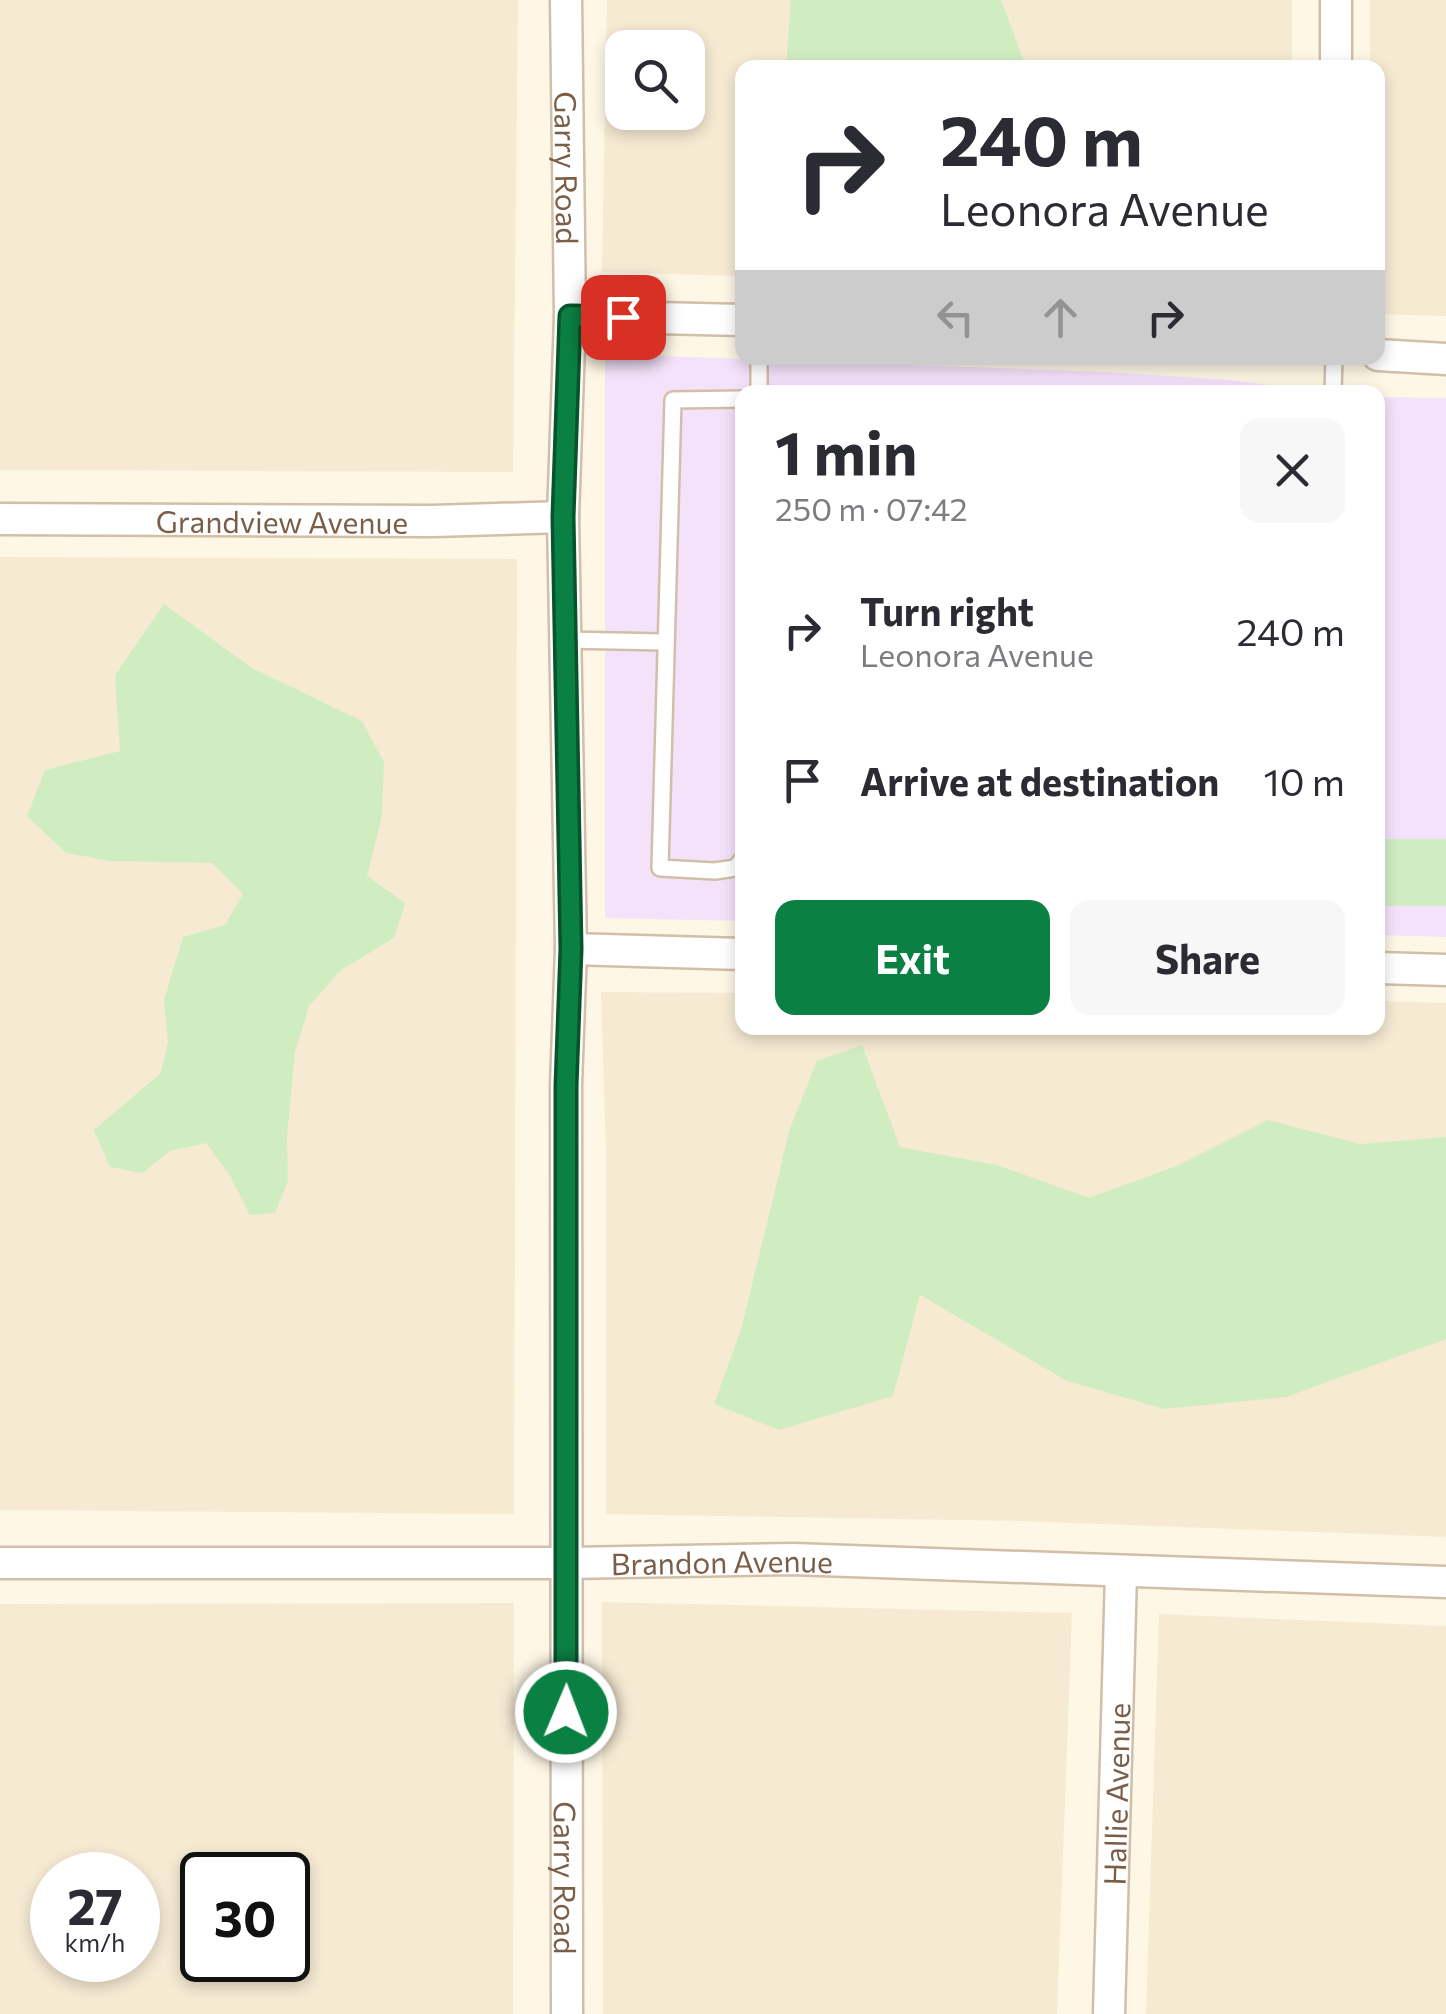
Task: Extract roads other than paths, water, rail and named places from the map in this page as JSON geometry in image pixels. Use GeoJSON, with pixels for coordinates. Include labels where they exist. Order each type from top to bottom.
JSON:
{"type":"FeatureCollection","features":[{"type":"Feature","properties":{"kind":"street","name":"Garry Road"},"geometry":{"type":"LineString","coordinates":[[566,0],[570,316],[563,517],[571,949],[566,1086],[567,2014]]}},
{"type":"Feature","properties":{"kind":"street"},"geometry":{"type":"LineString","coordinates":[[1336,0],[1336,60]]}},
{"type":"Feature","properties":{"kind":"street"},"geometry":{"type":"LineString","coordinates":[[570,316],[735,320]]}},
{"type":"Feature","properties":{"kind":"street"},"geometry":{"type":"LineString","coordinates":[[1385,355],[1446,359]]}},
{"type":"Feature","properties":{"kind":"street","name":"Grandview Avenue"},"geometry":{"type":"LineString","coordinates":[[0,519],[433,521],[563,517]]}},
{"type":"Feature","properties":{"kind":"street"},"geometry":{"type":"LineString","coordinates":[[571,949],[735,954]]}},
{"type":"Feature","properties":{"kind":"street"},"geometry":{"type":"LineString","coordinates":[[1385,968],[1446,970]]}},
{"type":"Feature","properties":{"kind":"street","name":"Brandon Avenue"},"geometry":{"type":"LineString","coordinates":[[0,1563],[568,1564],[793,1559],[1446,1582]]}},
{"type":"Feature","properties":{"kind":"street","name":"Hallie Avenue"},"geometry":{"type":"LineString","coordinates":[[1110,2014],[1121,1573]]}},
{"type":"Feature","properties":{"kind":"lane"},"geometry":{"type":"LineString","coordinates":[[735,399],[672,400],[660,868],[735,868]]}},
{"type":"Feature","properties":{"kind":"lane"},"geometry":{"type":"LineString","coordinates":[[566,640],[664,642]]}}]}
